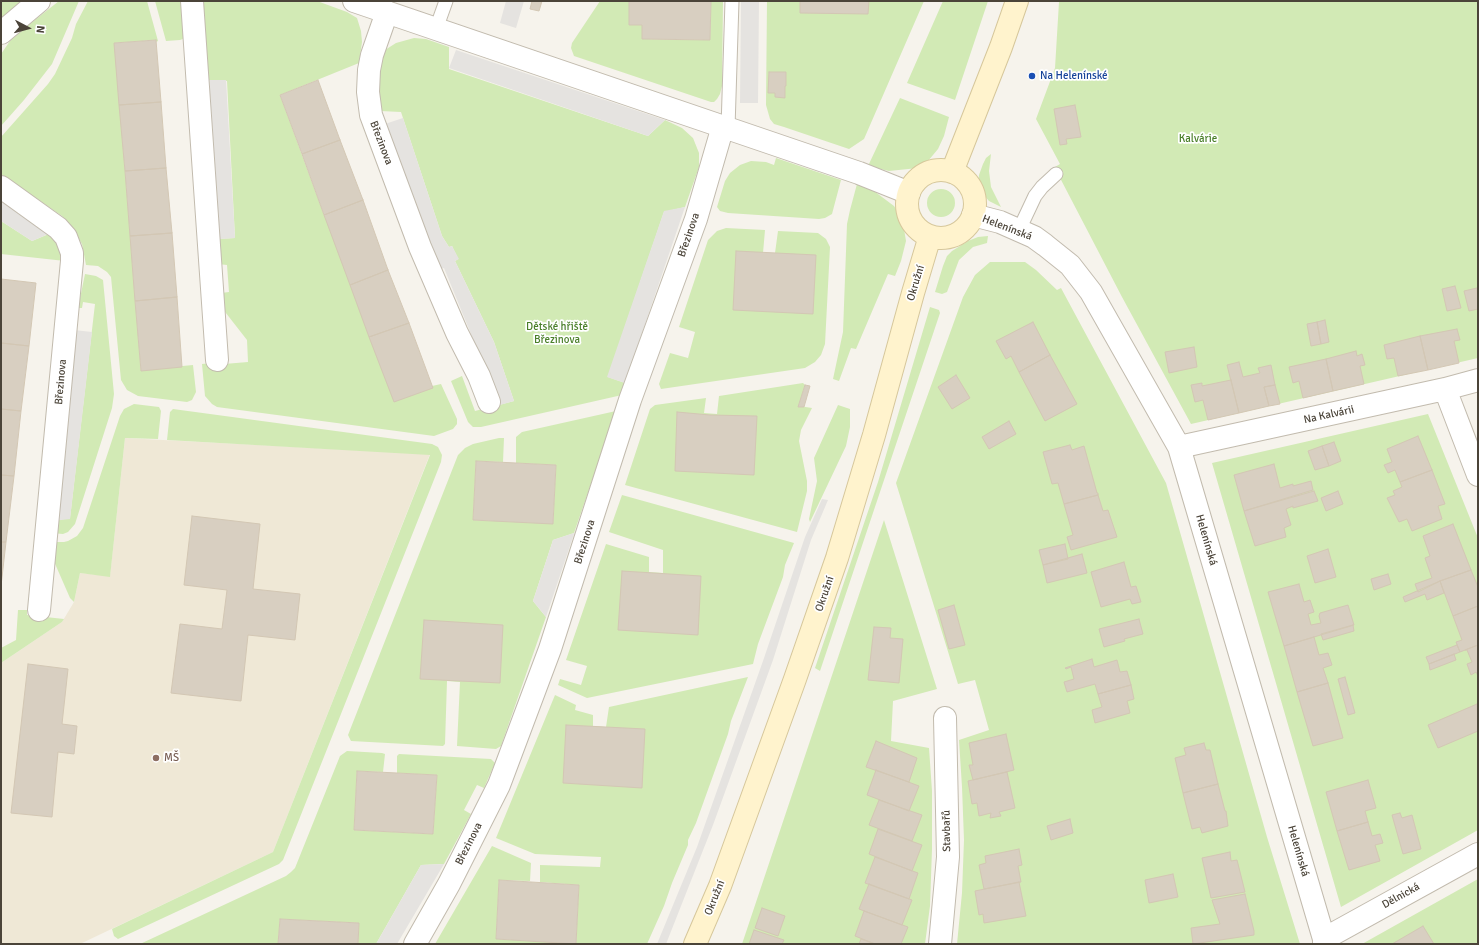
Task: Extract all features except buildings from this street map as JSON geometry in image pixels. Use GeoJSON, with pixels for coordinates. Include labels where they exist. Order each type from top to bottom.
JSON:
{"type":"FeatureCollection","features":[{"type":"Feature","properties":{"kind":"street"},"geometry":{"type":"LineString","coordinates":[[1,33],[39,1]]}},
{"type":"Feature","properties":{"kind":"street"},"geometry":{"type":"LineString","coordinates":[[192,1],[217,360]]}},
{"type":"Feature","properties":{"kind":"street"},"geometry":{"type":"LineString","coordinates":[[354,1],[859,173],[909,193]]}},
{"type":"Feature","properties":{"kind":"street"},"geometry":{"type":"LineString","coordinates":[[952,172],[1017,1]]}},
{"type":"Feature","properties":{"kind":"street","name":"Březinova"},"geometry":{"type":"LineString","coordinates":[[387,12],[372,55],[369,70],[368,92],[371,115],[420,247],[457,333],[479,376],[489,402]]}},
{"type":"Feature","properties":{"kind":"street","name":"Březinova"},"geometry":{"type":"LineString","coordinates":[[415,944],[449,884],[498,785],[550,649],[630,400],[696,219],[725,127]]}},
{"type":"Feature","properties":{"kind":"street"},"geometry":{"type":"LineString","coordinates":[[944,170],[952,172],[960,176],[971,188],[974,197],[973,215],[969,223],[956,234],[939,238],[930,236],[922,231],[911,220],[907,202],[909,193],[919,178],[927,173],[944,170]]}},
{"type":"Feature","properties":{"kind":"street","name":"Březinova"},"geometry":{"type":"LineString","coordinates":[[1,187],[58,228],[66,237],[72,253],[38,610]]}},
{"type":"Feature","properties":{"kind":"street","name":"Helenínská"},"geometry":{"type":"LineString","coordinates":[[973,215],[1000,222],[1019,230],[1045,245],[1070,265],[1091,292],[1179,446],[1324,942]]}},
{"type":"Feature","properties":{"kind":"street","name":"Okružní"},"geometry":{"type":"LineString","coordinates":[[696,944],[720,886],[837,558],[874,435],[930,236]]}},
{"type":"Feature","properties":{"kind":"street","name":"Na Kalvárii"},"geometry":{"type":"LineString","coordinates":[[1179,446],[1445,390],[1478,380]]}},
{"type":"Feature","properties":{"kind":"street"},"geometry":{"type":"LineString","coordinates":[[1445,390],[1478,474]]}},
{"type":"Feature","properties":{"kind":"street","name":"Stavbařů"},"geometry":{"type":"LineString","coordinates":[[940,944],[948,858],[945,718]]}},
{"type":"Feature","properties":{"kind":"street","name":"Dělnická"},"geometry":{"type":"LineString","coordinates":[[1324,942],[1478,854]]}},
{"type":"Feature","properties":{"kind":"lane"},"geometry":{"type":"LineString","coordinates":[[436,29],[446,1]]}},
{"type":"Feature","properties":{"kind":"lane"},"geometry":{"type":"LineString","coordinates":[[725,127],[732,1]]}},
{"type":"Feature","properties":{"kind":"lane"},"geometry":{"type":"LineString","coordinates":[[1019,230],[1035,196],[1056,174]]}},
{"type":"Feature","properties":{"kind":"shaded area"},"geometry":{"type":"Polygon","coordinates":[[[506,1],[524,1],[516,28],[500,23],[506,1]]]}},
{"type":"Feature","properties":{"kind":"shaded area"},"geometry":{"type":"Polygon","coordinates":[[[741,1],[759,1],[758,103],[740,103],[741,1]]]}},
{"type":"Feature","properties":{"kind":"shaded area"},"geometry":{"type":"Polygon","coordinates":[[[456,50],[665,120],[648,136],[449,68],[456,50]]]}},
{"type":"Feature","properties":{"kind":"shaded area"},"geometry":{"type":"Polygon","coordinates":[[[209,80],[226,80],[235,238],[220,239],[209,80]]]}},
{"type":"Feature","properties":{"kind":"shaded area"},"geometry":{"type":"Polygon","coordinates":[[[403,118],[442,236],[449,247],[452,246],[459,259],[455,261],[494,342],[514,401],[500,405],[444,268],[437,270],[382,125],[403,118]]]}},
{"type":"Feature","properties":{"kind":"shaded area"},"geometry":{"type":"Polygon","coordinates":[[[1,198],[51,233],[32,241],[1,221],[1,198]]]}},
{"type":"Feature","properties":{"kind":"shaded area"},"geometry":{"type":"Polygon","coordinates":[[[685,207],[625,383],[607,377],[664,211],[685,207]]]}},
{"type":"Feature","properties":{"kind":"shaded area"},"geometry":{"type":"Polygon","coordinates":[[[74,330],[92,332],[70,519],[52,521],[74,330]]]}},
{"type":"Feature","properties":{"kind":"shaded area","name":"MŠ"},"geometry":{"type":"Polygon","coordinates":[[[125,438],[430,454],[273,852],[80,944],[1,944],[1,663],[62,622],[74,602],[80,573],[110,576],[125,438]]]}},
{"type":"Feature","properties":{"kind":"shaded area"},"geometry":{"type":"Polygon","coordinates":[[[822,499],[828,500],[811,540],[773,660],[713,825],[666,944],[657,944],[697,847],[805,537],[822,499]]]}},
{"type":"Feature","properties":{"kind":"shaded area"},"geometry":{"type":"Polygon","coordinates":[[[574,533],[546,617],[533,601],[553,540],[574,533]]]}},
{"type":"Feature","properties":{"kind":"shaded area"},"geometry":{"type":"Polygon","coordinates":[[[444,864],[397,944],[376,944],[421,865],[444,864]]]}},
{"type":"Feature","properties":{"kind":"green space"},"geometry":{"type":"Polygon","coordinates":[[[1,1],[23,1],[1,19],[1,1]]]}},
{"type":"Feature","properties":{"kind":"green space"},"geometry":{"type":"Polygon","coordinates":[[[59,1],[79,1],[52,64],[24,100],[1,126],[1,54],[10,41],[59,1]]]}},
{"type":"Feature","properties":{"kind":"green space"},"geometry":{"type":"Polygon","coordinates":[[[88,1],[147,1],[158,41],[115,43],[141,370],[193,365],[196,392],[192,400],[187,402],[138,396],[127,390],[121,380],[111,277],[107,272],[98,266],[86,265],[82,244],[69,223],[62,216],[1,174],[1,137],[55,74],[72,38],[76,24],[88,1]]]}},
{"type":"Feature","properties":{"kind":"green space"},"geometry":{"type":"Polygon","coordinates":[[[155,1],[182,1],[185,36],[183,39],[166,41],[155,1]]]}},
{"type":"Feature","properties":{"kind":"green space"},"geometry":{"type":"Polygon","coordinates":[[[199,1],[317,1],[347,12],[357,18],[361,31],[362,42],[359,63],[280,95],[324,215],[433,388],[432,386],[441,384],[457,419],[457,424],[453,429],[434,436],[217,407],[205,396],[202,364],[212,363],[212,365],[248,362],[247,340],[222,308],[221,293],[229,292],[227,265],[218,264],[216,239],[235,238],[227,81],[204,80],[199,1]]]}},
{"type":"Feature","properties":{"kind":"green space"},"geometry":{"type":"Polygon","coordinates":[[[600,1],[629,1],[629,25],[642,25],[642,39],[710,40],[711,1],[723,1],[722,86],[717,99],[714,102],[711,102],[574,56],[571,48],[572,43],[600,1]]]}},
{"type":"Feature","properties":{"kind":"green space"},"geometry":{"type":"Polygon","coordinates":[[[767,1],[924,1],[864,139],[849,149],[774,124],[770,119],[766,105],[767,1]]]}},
{"type":"Feature","properties":{"kind":"green space"},"geometry":{"type":"Polygon","coordinates":[[[943,1],[988,1],[955,100],[907,83],[943,1]]]}},
{"type":"Feature","properties":{"kind":"green space","name":"Kalvárie"},"geometry":{"type":"Polygon","coordinates":[[[1478,1],[1478,358],[1191,424],[1122,297],[1059,176],[1055,167],[1060,164],[1036,119],[1055,68],[1059,2],[1478,1]]]}},
{"type":"Feature","properties":{"kind":"green space","name":"Dětské hřiště Březinova"},"geometry":{"type":"Polygon","coordinates":[[[414,38],[426,39],[449,47],[449,69],[648,136],[665,120],[682,128],[693,138],[699,153],[699,167],[685,207],[664,212],[608,377],[625,383],[622,395],[481,427],[473,427],[468,422],[451,381],[462,376],[475,411],[514,401],[494,342],[455,261],[458,259],[452,246],[449,247],[442,236],[401,112],[380,111],[373,96],[378,61],[385,50],[396,43],[414,38]]]}},
{"type":"Feature","properties":{"kind":"green space"},"geometry":{"type":"Polygon","coordinates":[[[900,98],[949,117],[944,136],[938,149],[928,161],[918,168],[889,171],[868,166],[900,98]]]}},
{"type":"Feature","properties":{"kind":"green space"},"geometry":{"type":"Polygon","coordinates":[[[991,154],[989,171],[991,187],[1001,207],[989,201],[981,192],[978,185],[979,175],[983,164],[986,158],[991,154]]]}},
{"type":"Feature","properties":{"kind":"green space"},"geometry":{"type":"Polygon","coordinates":[[[776,158],[841,180],[832,214],[825,218],[819,219],[728,213],[720,211],[717,207],[725,181],[730,173],[740,165],[751,161],[766,162],[774,165],[776,158]]]}},
{"type":"Feature","properties":{"kind":"green space"},"geometry":{"type":"Polygon","coordinates":[[[857,184],[874,191],[894,206],[903,223],[906,241],[901,261],[895,276],[888,274],[856,349],[851,348],[839,381],[833,379],[843,332],[847,224],[857,184]]]}},
{"type":"Feature","properties":{"kind":"green space"},"geometry":{"type":"Polygon","coordinates":[[[941,189],[951,193],[955,203],[951,213],[941,217],[931,213],[927,203],[931,193],[941,189]]]}},
{"type":"Feature","properties":{"kind":"green space"},"geometry":{"type":"Polygon","coordinates":[[[1,221],[32,241],[51,233],[60,246],[65,261],[1,254],[1,221]]]}},
{"type":"Feature","properties":{"kind":"green space"},"geometry":{"type":"Polygon","coordinates":[[[726,228],[765,230],[763,253],[775,253],[778,231],[818,233],[826,239],[830,247],[825,344],[821,355],[815,362],[805,368],[661,389],[659,384],[670,353],[688,358],[695,332],[679,327],[708,240],[717,231],[726,228]]]}},
{"type":"Feature","properties":{"kind":"green space"},"geometry":{"type":"Polygon","coordinates":[[[988,236],[987,243],[973,247],[959,260],[947,292],[942,294],[935,292],[947,256],[968,241],[978,237],[988,236]]]}},
{"type":"Feature","properties":{"kind":"green space"},"geometry":{"type":"Polygon","coordinates":[[[990,262],[1025,262],[1036,270],[1057,290],[1061,288],[1166,483],[1267,837],[1300,944],[957,944],[962,893],[964,840],[959,740],[989,730],[975,680],[958,684],[896,483],[963,297],[975,275],[990,262]]]}},
{"type":"Feature","properties":{"kind":"green space"},"geometry":{"type":"Polygon","coordinates":[[[85,274],[96,276],[103,280],[114,394],[112,408],[75,524],[68,532],[63,534],[51,533],[52,521],[70,518],[95,304],[83,302],[82,308],[78,308],[85,274]]]}},
{"type":"Feature","properties":{"kind":"green space"},"geometry":{"type":"Polygon","coordinates":[[[930,307],[939,310],[940,313],[820,671],[815,668],[878,482],[930,307]]]}},
{"type":"Feature","properties":{"kind":"green space"},"geometry":{"type":"Polygon","coordinates":[[[803,383],[805,385],[799,406],[812,408],[801,430],[799,441],[807,481],[807,491],[797,532],[625,485],[650,409],[655,405],[706,398],[704,413],[717,414],[719,396],[803,383]]]}},
{"type":"Feature","properties":{"kind":"green space"},"geometry":{"type":"Polygon","coordinates":[[[134,404],[159,407],[161,411],[158,439],[125,438],[110,577],[80,573],[74,602],[70,598],[49,550],[50,542],[68,541],[77,536],[83,528],[120,416],[124,409],[134,404]]]}},
{"type":"Feature","properties":{"kind":"green space"},"geometry":{"type":"Polygon","coordinates":[[[838,405],[850,409],[850,427],[846,446],[810,522],[809,519],[817,481],[814,458],[838,405]]]}},
{"type":"Feature","properties":{"kind":"green space"},"geometry":{"type":"Polygon","coordinates":[[[173,409],[432,444],[438,447],[442,455],[441,462],[283,860],[279,864],[118,939],[114,936],[112,929],[273,852],[430,455],[167,440],[170,412],[173,409]]]}},
{"type":"Feature","properties":{"kind":"green space"},"geometry":{"type":"Polygon","coordinates":[[[616,411],[574,533],[553,540],[533,601],[546,617],[501,746],[496,749],[457,746],[460,682],[447,681],[445,744],[443,746],[351,741],[348,735],[458,455],[465,448],[473,444],[504,438],[503,462],[476,461],[473,520],[553,523],[556,465],[516,463],[516,437],[522,432],[616,411]]]}},
{"type":"Feature","properties":{"kind":"green space"},"geometry":{"type":"Polygon","coordinates":[[[1428,414],[1478,538],[1478,830],[1341,907],[1212,463],[1428,414]]]}},
{"type":"Feature","properties":{"kind":"green space"},"geometry":{"type":"Polygon","coordinates":[[[622,495],[794,543],[758,644],[753,664],[587,698],[558,685],[560,679],[581,685],[587,666],[566,660],[606,544],[649,557],[649,572],[663,573],[663,550],[609,532],[622,495]]]}},
{"type":"Feature","properties":{"kind":"green space"},"geometry":{"type":"Polygon","coordinates":[[[884,520],[937,689],[893,701],[891,741],[929,748],[932,791],[932,849],[930,906],[925,944],[742,944],[884,520]]]}},
{"type":"Feature","properties":{"kind":"green space"},"geometry":{"type":"Polygon","coordinates":[[[18,610],[27,610],[27,615],[64,619],[62,622],[1,663],[1,648],[16,640],[18,610]]]}},
{"type":"Feature","properties":{"kind":"green space"},"geometry":{"type":"Polygon","coordinates":[[[748,677],[731,721],[728,734],[696,823],[688,840],[688,845],[647,944],[435,944],[492,846],[531,863],[530,881],[499,880],[496,939],[576,943],[579,885],[540,882],[540,865],[600,867],[601,857],[535,854],[496,838],[555,695],[576,705],[575,710],[593,715],[593,726],[606,727],[609,707],[748,677]]]}},
{"type":"Feature","properties":{"kind":"green space"},"geometry":{"type":"Polygon","coordinates":[[[347,751],[385,754],[383,772],[357,771],[354,830],[433,834],[437,775],[397,773],[397,756],[399,754],[491,759],[495,763],[484,788],[477,785],[464,810],[471,814],[444,864],[421,865],[376,944],[358,944],[359,923],[280,919],[278,944],[140,944],[286,876],[291,872],[295,868],[340,756],[347,751]]]}},
{"type":"Feature","properties":{"kind":"green space"},"geometry":{"type":"Polygon","coordinates":[[[1478,879],[1478,944],[1362,944],[1478,879]]]}},
{"type":"Feature","properties":{"kind":"place","name":"Na Helenínské"},"geometry":{"type":"Point","coordinates":[1032,76]}},
{"type":"Feature","properties":{"kind":"place","name":"MŠ"},"geometry":{"type":"Point","coordinates":[156,758]}}]}
